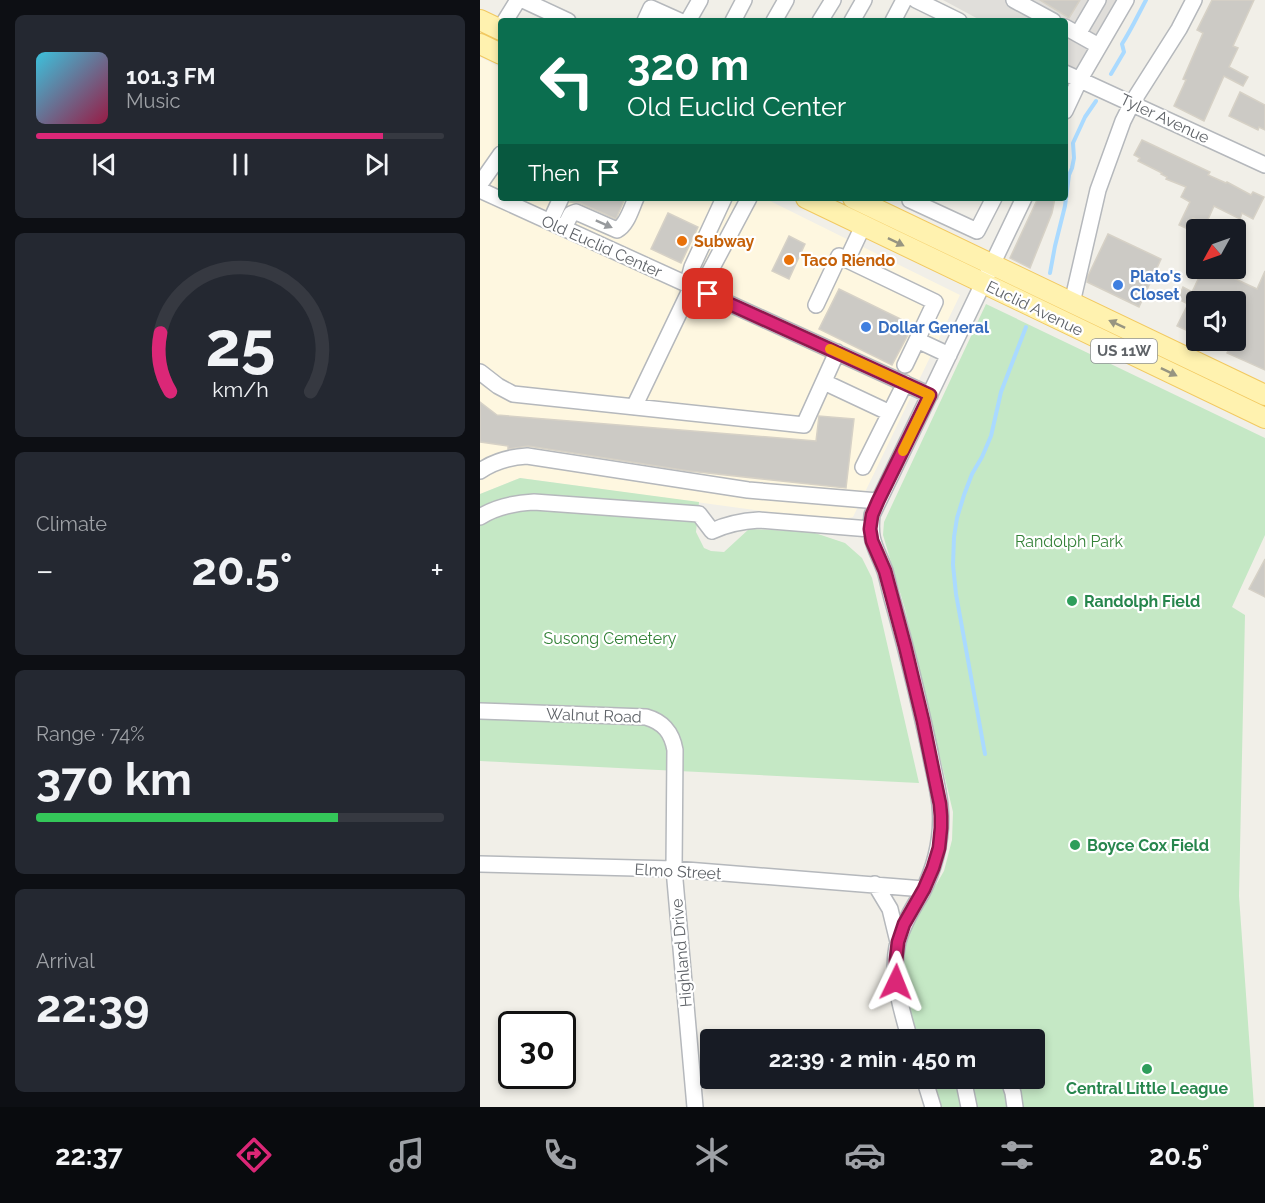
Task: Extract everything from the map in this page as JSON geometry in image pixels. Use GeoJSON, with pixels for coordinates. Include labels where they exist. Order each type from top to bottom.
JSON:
{"type":"FeatureCollection","features":[{"type":"Feature","properties":{"kind":"main road"},"geometry":{"type":"LineString","coordinates":[[480,20],[498,26]]}},
{"type":"Feature","properties":{"kind":"main road"},"geometry":{"type":"LineString","coordinates":[[480,44],[498,53]]}},
{"type":"Feature","properties":{"kind":"main road","name":"Euclid Avenue"},"geometry":{"type":"LineString","coordinates":[[812,201],[1265,418]]}},
{"type":"Feature","properties":{"kind":"main road","name":"Euclid Avenue"},"geometry":{"type":"LineString","coordinates":[[874,203],[992,265],[1265,394]]}},
{"type":"Feature","properties":{"kind":"street"},"geometry":{"type":"LineString","coordinates":[[507,18],[518,0]]}},
{"type":"Feature","properties":{"kind":"street"},"geometry":{"type":"LineString","coordinates":[[523,0],[562,18]]}},
{"type":"Feature","properties":{"kind":"street"},"geometry":{"type":"LineString","coordinates":[[690,18],[700,0]]}},
{"type":"Feature","properties":{"kind":"street"},"geometry":{"type":"LineString","coordinates":[[735,18],[744,0]]}},
{"type":"Feature","properties":{"kind":"street"},"geometry":{"type":"LineString","coordinates":[[776,18],[786,0]]}},
{"type":"Feature","properties":{"kind":"street"},"geometry":{"type":"LineString","coordinates":[[822,18],[833,0]]}},
{"type":"Feature","properties":{"kind":"street"},"geometry":{"type":"LineString","coordinates":[[854,18],[864,0]]}},
{"type":"Feature","properties":{"kind":"street"},"geometry":{"type":"LineString","coordinates":[[895,18],[904,0]]}},
{"type":"Feature","properties":{"kind":"street"},"geometry":{"type":"LineString","coordinates":[[916,0],[939,17]]}},
{"type":"Feature","properties":{"kind":"street"},"geometry":{"type":"LineString","coordinates":[[1014,0],[1047,18]]}},
{"type":"Feature","properties":{"kind":"street"},"geometry":{"type":"LineString","coordinates":[[1098,0],[1071,31],[1099,46]]}},
{"type":"Feature","properties":{"kind":"street"},"geometry":{"type":"LineString","coordinates":[[1068,105],[1080,79],[1126,0]]}},
{"type":"Feature","properties":{"kind":"street"},"geometry":{"type":"LineString","coordinates":[[1072,303],[1098,190],[1123,121],[1194,0]]}},
{"type":"Feature","properties":{"kind":"street"},"geometry":{"type":"LineString","coordinates":[[651,7],[674,18]]}},
{"type":"Feature","properties":{"kind":"street","name":"Tyler Avenue"},"geometry":{"type":"LineString","coordinates":[[1068,74],[1265,165]]}},
{"type":"Feature","properties":{"kind":"street"},"geometry":{"type":"LineString","coordinates":[[480,184],[498,158]]}},
{"type":"Feature","properties":{"kind":"street","name":"Old Euclid Center"},"geometry":{"type":"LineString","coordinates":[[480,190],[498,198]]}},
{"type":"Feature","properties":{"kind":"street","name":"Old Euclid Center"},"geometry":{"type":"LineString","coordinates":[[504,201],[930,395]]}},
{"type":"Feature","properties":{"kind":"street"},"geometry":{"type":"LineString","coordinates":[[557,225],[561,201]]}},
{"type":"Feature","properties":{"kind":"street"},"geometry":{"type":"LineString","coordinates":[[557,225],[576,212],[617,230],[624,224],[635,201]]}},
{"type":"Feature","properties":{"kind":"street"},"geometry":{"type":"LineString","coordinates":[[634,407],[692,286],[689,278],[692,267],[723,201]]}},
{"type":"Feature","properties":{"kind":"street"},"geometry":{"type":"LineString","coordinates":[[692,286],[700,284],[707,277],[747,201]]}},
{"type":"Feature","properties":{"kind":"street"},"geometry":{"type":"LineString","coordinates":[[912,201],[977,231],[992,201]]}},
{"type":"Feature","properties":{"kind":"street"},"geometry":{"type":"LineString","coordinates":[[907,1029],[896,982],[898,942],[904,924],[933,868],[939,848],[940,804],[905,646],[885,571],[872,541],[870,529],[872,515],[878,501],[1023,201]]}},
{"type":"Feature","properties":{"kind":"street"},"geometry":{"type":"LineString","coordinates":[[847,260],[863,226]]}},
{"type":"Feature","properties":{"kind":"street"},"geometry":{"type":"LineString","coordinates":[[816,305],[839,256],[935,302],[905,365]]}},
{"type":"Feature","properties":{"kind":"street"},"geometry":{"type":"LineString","coordinates":[[917,340],[949,355]]}},
{"type":"Feature","properties":{"kind":"street"},"geometry":{"type":"LineString","coordinates":[[480,372],[513,394],[804,425],[837,352]]}},
{"type":"Feature","properties":{"kind":"street"},"geometry":{"type":"LineString","coordinates":[[824,382],[890,413]]}},
{"type":"Feature","properties":{"kind":"street"},"geometry":{"type":"LineString","coordinates":[[863,467],[905,383]]}},
{"type":"Feature","properties":{"kind":"street"},"geometry":{"type":"LineString","coordinates":[[480,471],[499,460],[527,456],[748,490],[878,501]]}},
{"type":"Feature","properties":{"kind":"street"},"geometry":{"type":"LineString","coordinates":[[480,517],[498,508],[516,503],[534,502],[699,514],[712,531],[742,521],[759,520],[870,529]]}},
{"type":"Feature","properties":{"kind":"street","name":"Walnut Road"},"geometry":{"type":"LineString","coordinates":[[480,711],[650,718],[660,722],[669,731],[675,750],[675,764]]}},
{"type":"Feature","properties":{"kind":"street","name":"Highland Drive"},"geometry":{"type":"LineString","coordinates":[[675,764],[674,869],[695,1107]]}},
{"type":"Feature","properties":{"kind":"street","name":"Elmo Street"},"geometry":{"type":"LineString","coordinates":[[480,864],[674,869],[924,889]]}},
{"type":"Feature","properties":{"kind":"street"},"geometry":{"type":"LineString","coordinates":[[875,884],[890,909],[898,942]]}},
{"type":"Feature","properties":{"kind":"street"},"geometry":{"type":"LineString","coordinates":[[927,1089],[933,1107]]}},
{"type":"Feature","properties":{"kind":"street"},"geometry":{"type":"LineString","coordinates":[[965,1089],[969,1107]]}},
{"type":"Feature","properties":{"kind":"street"},"geometry":{"type":"LineString","coordinates":[[1012,1089],[1015,1107]]}},
{"type":"Feature","properties":{"kind":"shaded area"},"geometry":{"type":"Polygon","coordinates":[[[943,0],[1116,0],[1075,70],[1068,66],[1068,18],[976,18],[943,0]]]}},
{"type":"Feature","properties":{"kind":"shaded area"},"geometry":{"type":"Polygon","coordinates":[[[480,57],[498,66],[498,201],[770,201],[960,295],[853,517],[835,521],[520,478],[480,494],[480,57]]]}},
{"type":"Feature","properties":{"kind":"green space","name":"Randolph Park"},"geometry":{"type":"Polygon","coordinates":[[[986,304],[1265,438],[1265,535],[1232,607],[1245,615],[1239,896],[1254,1107],[940,1107],[934,1089],[1045,1089],[1045,1029],[914,1029],[903,990],[903,959],[909,931],[944,871],[952,840],[953,812],[905,609],[883,535],[884,522],[986,304]]]}},
{"type":"Feature","properties":{"kind":"green space","name":"Susong Cemetery"},"geometry":{"type":"Polygon","coordinates":[[[520,478],[699,502],[696,532],[704,548],[711,551],[724,552],[749,529],[812,532],[845,543],[862,558],[872,578],[919,783],[480,761],[480,494],[520,478]]]}},
{"type":"Feature","properties":{"kind":"building"},"geometry":{"type":"Polygon","coordinates":[[[1040,0],[1080,0],[1069,18],[1040,0]]]}},
{"type":"Feature","properties":{"kind":"building"},"geometry":{"type":"Polygon","coordinates":[[[1212,0],[1254,0],[1233,46],[1238,48],[1229,67],[1248,77],[1243,86],[1224,76],[1204,121],[1174,106],[1203,33],[1197,30],[1212,0]]]}},
{"type":"Feature","properties":{"kind":"building"},"geometry":{"type":"Polygon","coordinates":[[[1240,92],[1265,105],[1265,130],[1259,127],[1258,130],[1229,116],[1240,92]]]}},
{"type":"Feature","properties":{"kind":"building"},"geometry":{"type":"Polygon","coordinates":[[[1142,140],[1210,172],[1208,175],[1251,195],[1253,192],[1264,197],[1253,219],[1242,213],[1240,219],[1214,206],[1208,219],[1186,219],[1186,228],[1179,225],[1190,202],[1181,197],[1186,187],[1166,179],[1167,177],[1162,173],[1138,161],[1140,158],[1134,155],[1142,140]]]}},
{"type":"Feature","properties":{"kind":"building"},"geometry":{"type":"Polygon","coordinates":[[[624,201],[616,219],[580,203],[570,202],[624,201]]]}},
{"type":"Feature","properties":{"kind":"building"},"geometry":{"type":"Polygon","coordinates":[[[1037,201],[1054,201],[1052,213],[1030,268],[1010,258],[1037,201]]]}},
{"type":"Feature","properties":{"kind":"building"},"geometry":{"type":"Polygon","coordinates":[[[668,213],[698,227],[681,263],[651,249],[668,213]]]}},
{"type":"Feature","properties":{"kind":"building"},"geometry":{"type":"Polygon","coordinates":[[[1108,234],[1161,259],[1139,307],[1087,282],[1108,234]]]}},
{"type":"Feature","properties":{"kind":"building"},"geometry":{"type":"Polygon","coordinates":[[[789,236],[805,244],[789,279],[772,271],[789,236]]]}},
{"type":"Feature","properties":{"kind":"building"},"geometry":{"type":"Polygon","coordinates":[[[1265,271],[1265,370],[1227,353],[1228,351],[1246,351],[1246,291],[1192,291],[1198,279],[1236,279],[1257,289],[1265,271]]]}},
{"type":"Feature","properties":{"kind":"building"},"geometry":{"type":"Polygon","coordinates":[[[1183,287],[1190,291],[1186,291],[1186,303],[1178,299],[1183,287]]]}},
{"type":"Feature","properties":{"kind":"building","name":"Dollar General"},"geometry":{"type":"Polygon","coordinates":[[[839,289],[913,325],[892,365],[819,329],[839,289]]]}},
{"type":"Feature","properties":{"kind":"building"},"geometry":{"type":"Polygon","coordinates":[[[1186,308],[1186,330],[1177,326],[1186,308]]]}},
{"type":"Feature","properties":{"kind":"building"},"geometry":{"type":"Polygon","coordinates":[[[480,402],[497,415],[816,441],[819,416],[854,419],[846,488],[689,471],[528,446],[508,449],[508,446],[480,442],[480,402]]]}},
{"type":"Feature","properties":{"kind":"building"},"geometry":{"type":"Polygon","coordinates":[[[1265,559],[1265,597],[1249,589],[1265,559]]]}},
{"type":"Feature","properties":{"kind":"waterway"},"geometry":{"type":"LineString","coordinates":[[1111,74],[1124,52],[1122,44],[1146,0]]}},
{"type":"Feature","properties":{"kind":"waterway"},"geometry":{"type":"LineString","coordinates":[[1068,183],[1074,158],[1073,143],[1085,117],[1096,101]]}},
{"type":"Feature","properties":{"kind":"waterway"},"geometry":{"type":"LineString","coordinates":[[1050,273],[1066,201]]}},
{"type":"Feature","properties":{"kind":"waterway"},"geometry":{"type":"LineString","coordinates":[[985,754],[956,594],[953,565],[954,537],[964,495],[991,436],[1001,392],[1026,327]]}},
{"type":"Feature","properties":{"kind":"slow traffic"},"geometry":{"type":"LineString","coordinates":[[830,349],[930,395],[903,451]]}},
{"type":"Feature","properties":{"kind":"place","name":"Subway"},"geometry":{"type":"Point","coordinates":[682,241]}},
{"type":"Feature","properties":{"kind":"place","name":"Taco Riendo"},"geometry":{"type":"Point","coordinates":[789,260]}},
{"type":"Feature","properties":{"kind":"place","name":"Plato's Closet"},"geometry":{"type":"Point","coordinates":[1118,285]}},
{"type":"Feature","properties":{"kind":"place","name":"Dollar General"},"geometry":{"type":"Point","coordinates":[866,327]}},
{"type":"Feature","properties":{"kind":"place","name":"Randolph Field"},"geometry":{"type":"Point","coordinates":[1072,601]}},
{"type":"Feature","properties":{"kind":"place","name":"Boyce Cox Field"},"geometry":{"type":"Point","coordinates":[1075,845]}},
{"type":"Feature","properties":{"kind":"place","name":"Central Little League"},"geometry":{"type":"Point","coordinates":[1147,1069]}},
{"type":"Feature","properties":{"kind":"route"},"geometry":{"type":"LineString","coordinates":[[708,294],[930,395],[878,501],[872,515],[870,529],[872,541],[885,571],[905,646],[940,804],[939,848],[924,889],[904,924],[898,942],[896,982]]}}]}
